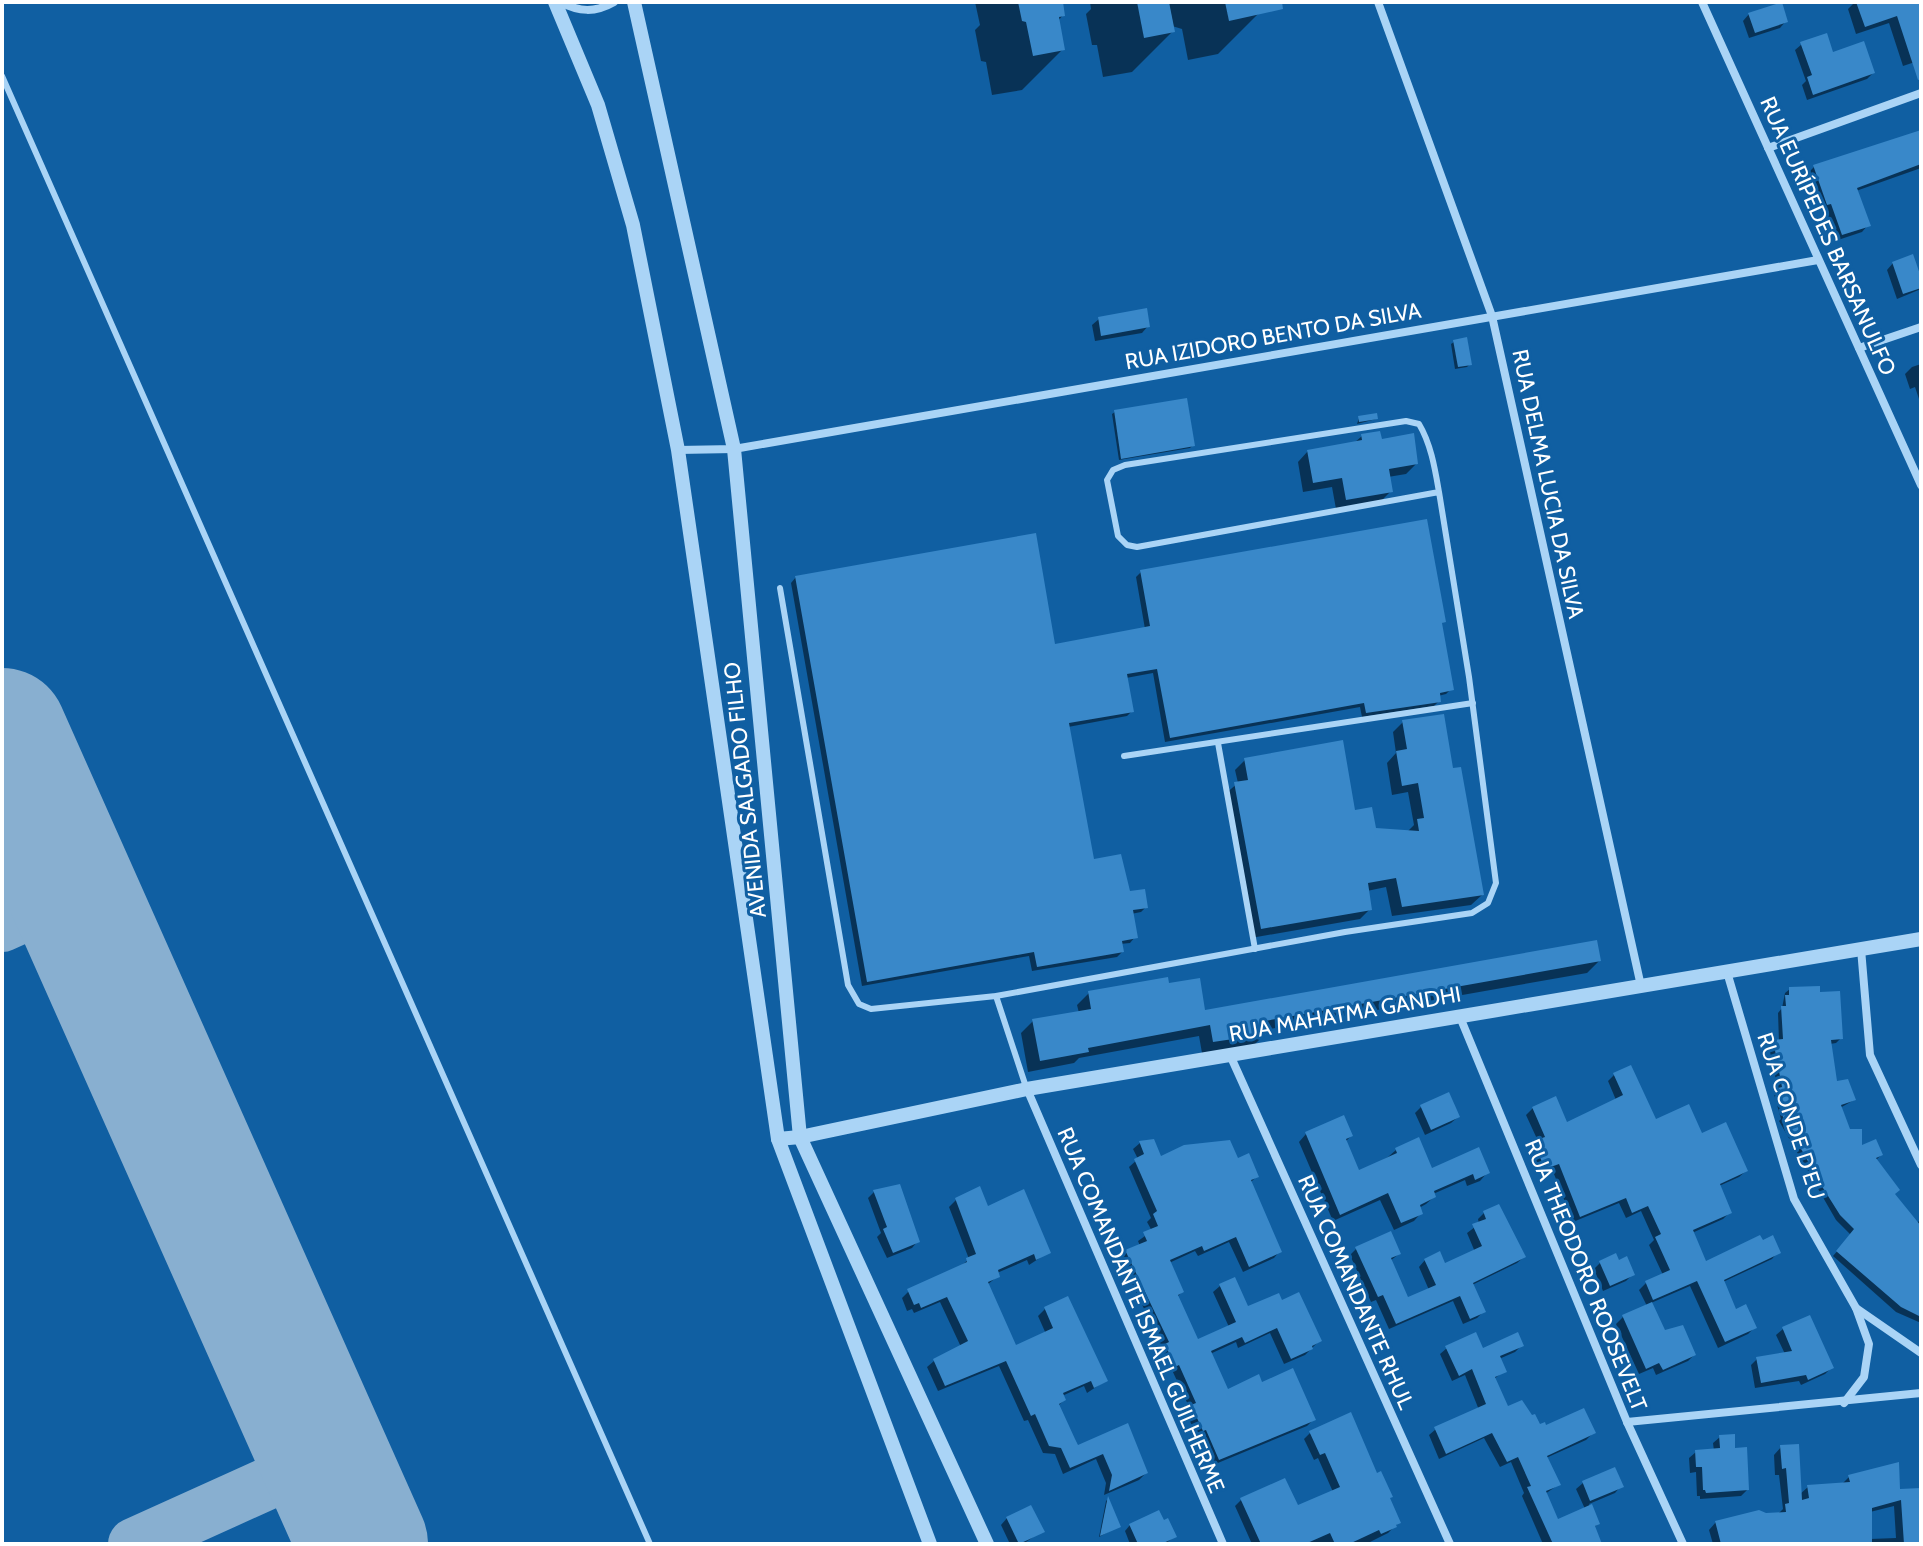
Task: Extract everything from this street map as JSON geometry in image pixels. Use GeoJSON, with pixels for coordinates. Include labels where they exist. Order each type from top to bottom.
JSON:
{"type":"FeatureCollection","features":[{"type":"Feature","properties":{"kind":"street"},"geometry":{"type":"LineString","coordinates":[[558,2],[585,11],[599,10],[614,2]]}},
{"type":"Feature","properties":{"kind":"street"},"geometry":{"type":"LineString","coordinates":[[558,2],[598,105],[633,225],[678,450],[778,1139],[930,1544]]}},
{"type":"Feature","properties":{"kind":"street","name":"AVENIDA SALGADO FILHO"},"geometry":{"type":"LineString","coordinates":[[634,2],[734,449],[800,1137],[987,1544]]}},
{"type":"Feature","properties":{"kind":"street","name":"RUA DELMA LUCIA DA SILVA"},"geometry":{"type":"LineString","coordinates":[[1378,2],[1492,316],[1641,986]]}},
{"type":"Feature","properties":{"kind":"street","name":"RUA EURÍPEDES BARSANULFO"},"geometry":{"type":"LineString","coordinates":[[1702,2],[1921,485]]}},
{"type":"Feature","properties":{"kind":"street"},"geometry":{"type":"LineString","coordinates":[[1768,148],[1921,93]]}},
{"type":"Feature","properties":{"kind":"street","name":"RUA IZIDORO BENTO DA SILVA"},"geometry":{"type":"LineString","coordinates":[[678,450],[734,449],[1818,260]]}},
{"type":"Feature","properties":{"kind":"street"},"geometry":{"type":"LineString","coordinates":[[1859,348],[1921,327]]}},
{"type":"Feature","properties":{"kind":"street","name":"RUA MAHATMA GANDHI"},"geometry":{"type":"LineString","coordinates":[[778,1139],[1027,1089],[1921,939]]}},
{"type":"Feature","properties":{"kind":"street"},"geometry":{"type":"LineString","coordinates":[[1861,949],[1870,1055],[1921,1165]]}},
{"type":"Feature","properties":{"kind":"street","name":"RUA CONDE D'EU"},"geometry":{"type":"LineString","coordinates":[[1727,972],[1794,1199],[1856,1308],[1869,1344],[1864,1377],[1844,1403]]}},
{"type":"Feature","properties":{"kind":"street","name":"RUA THEODORO ROOSEVELT"},"geometry":{"type":"LineString","coordinates":[[1460,1017],[1627,1422],[1683,1544]]}},
{"type":"Feature","properties":{"kind":"street","name":"RUA COMANDANTE RHUL"},"geometry":{"type":"LineString","coordinates":[[1230,1055],[1450,1544]]}},
{"type":"Feature","properties":{"kind":"street","name":"RUA COMANDANTE ISMAEL GUILHERME"},"geometry":{"type":"LineString","coordinates":[[1027,1089],[1223,1544]]}},
{"type":"Feature","properties":{"kind":"street","name":"RUA CONDE D'EU"},"geometry":{"type":"LineString","coordinates":[[1856,1308],[1921,1353]]}},
{"type":"Feature","properties":{"kind":"street"},"geometry":{"type":"LineString","coordinates":[[1627,1422],[1921,1393]]}},
{"type":"Feature","properties":{"kind":"lane"},"geometry":{"type":"LineString","coordinates":[[2,76],[650,1544]]}},
{"type":"Feature","properties":{"kind":"lane"},"geometry":{"type":"LineString","coordinates":[[780,588],[848,985],[859,1004],[871,1009],[996,996],[1472,913],[1488,903],[1496,883],[1473,703],[1439,492],[1426,436],[1419,424],[1406,421],[1125,465],[1113,470],[1107,480],[1118,536],[1127,545],[1137,547],[1439,492]]}},
{"type":"Feature","properties":{"kind":"lane"},"geometry":{"type":"LineString","coordinates":[[1124,756],[1473,703]]}},
{"type":"Feature","properties":{"kind":"lane"},"geometry":{"type":"LineString","coordinates":[[1218,743],[1255,949]]}},
{"type":"Feature","properties":{"kind":"lane"},"geometry":{"type":"LineString","coordinates":[[996,996],[1027,1089]]}},
{"type":"Feature","properties":{"kind":"building"},"geometry":{"type":"Polygon","coordinates":[[[1018,2],[1063,2],[1065,16],[1059,17],[1065,50],[1033,56],[1018,2]]]}},
{"type":"Feature","properties":{"kind":"building"},"geometry":{"type":"Polygon","coordinates":[[[1137,2],[1169,2],[1175,32],[1144,38],[1137,2]]]}},
{"type":"Feature","properties":{"kind":"building"},"geometry":{"type":"Polygon","coordinates":[[[1225,2],[1282,2],[1283,9],[1229,21],[1225,2]]]}},
{"type":"Feature","properties":{"kind":"building"},"geometry":{"type":"Polygon","coordinates":[[[1782,2],[1788,22],[1755,33],[1748,13],[1782,2]]]}},
{"type":"Feature","properties":{"kind":"building"},"geometry":{"type":"Polygon","coordinates":[[[1856,2],[1921,2],[1921,79],[1918,80],[1897,16],[1865,27],[1856,2]]]}},
{"type":"Feature","properties":{"kind":"building"},"geometry":{"type":"Polygon","coordinates":[[[1827,33],[1833,52],[1864,41],[1875,73],[1813,95],[1807,77],[1812,75],[1800,42],[1827,33]]]}},
{"type":"Feature","properties":{"kind":"building"},"geometry":{"type":"Polygon","coordinates":[[[1921,130],[1921,164],[1857,188],[1871,226],[1842,235],[1813,165],[1921,130]]]}},
{"type":"Feature","properties":{"kind":"building"},"geometry":{"type":"Polygon","coordinates":[[[1913,254],[1921,277],[1921,288],[1903,294],[1892,262],[1913,254]]]}},
{"type":"Feature","properties":{"kind":"building"},"geometry":{"type":"Polygon","coordinates":[[[1147,308],[1150,327],[1101,336],[1098,317],[1147,308]]]}},
{"type":"Feature","properties":{"kind":"building"},"geometry":{"type":"Polygon","coordinates":[[[1467,337],[1472,365],[1458,367],[1453,340],[1467,337]]]}},
{"type":"Feature","properties":{"kind":"building"},"geometry":{"type":"Polygon","coordinates":[[[1187,398],[1195,446],[1121,459],[1114,410],[1187,398]]]}},
{"type":"Feature","properties":{"kind":"building"},"geometry":{"type":"Polygon","coordinates":[[[1377,413],[1378,419],[1359,422],[1358,416],[1377,413]]]}},
{"type":"Feature","properties":{"kind":"building"},"geometry":{"type":"Polygon","coordinates":[[[1380,431],[1382,439],[1414,433],[1418,464],[1389,469],[1393,492],[1346,500],[1342,478],[1313,483],[1307,450],[1362,440],[1361,434],[1380,431]]]}},
{"type":"Feature","properties":{"kind":"building"},"geometry":{"type":"Polygon","coordinates":[[[1427,519],[1446,622],[1442,623],[1454,690],[1440,693],[1441,702],[1366,713],[1364,703],[1170,738],[1157,669],[1127,674],[1134,712],[1069,723],[1094,859],[1121,854],[1130,891],[1145,889],[1148,908],[1133,910],[1138,938],[1122,941],[1124,952],[1037,967],[1034,952],[867,982],[795,576],[1036,533],[1055,644],[1150,626],[1140,570],[1427,519]]]}},
{"type":"Feature","properties":{"kind":"building"},"geometry":{"type":"Polygon","coordinates":[[[1444,714],[1453,768],[1461,767],[1484,895],[1402,907],[1396,878],[1368,883],[1372,910],[1261,929],[1234,782],[1248,780],[1244,758],[1343,740],[1355,810],[1372,807],[1376,828],[1419,831],[1417,819],[1424,818],[1418,783],[1402,786],[1396,751],[1407,749],[1402,720],[1444,714]]]}},
{"type":"Feature","properties":{"kind":"building"},"geometry":{"type":"Polygon","coordinates":[[[1597,940],[1601,961],[1265,1021],[1267,1034],[1213,1042],[1210,1025],[1088,1048],[1089,1052],[1040,1061],[1032,1019],[1091,1009],[1088,991],[1168,977],[1169,983],[1200,978],[1205,1010],[1597,940]]]}},
{"type":"Feature","properties":{"kind":"building"},"geometry":{"type":"Polygon","coordinates":[[[1820,986],[1820,992],[1840,991],[1843,1039],[1831,1040],[1837,1081],[1848,1079],[1856,1100],[1841,1105],[1850,1129],[1862,1129],[1862,1145],[1876,1139],[1883,1155],[1876,1158],[1900,1190],[1895,1194],[1921,1226],[1921,1317],[1901,1307],[1836,1251],[1854,1229],[1840,1215],[1782,1115],[1785,1114],[1778,1088],[1782,1087],[1773,1040],[1783,1039],[1781,1006],[1786,1006],[1785,995],[1789,995],[1789,987],[1820,986]]]}},
{"type":"Feature","properties":{"kind":"building"},"geometry":{"type":"Polygon","coordinates":[[[1631,1065],[1656,1119],[1689,1104],[1702,1133],[1726,1122],[1748,1171],[1720,1184],[1732,1213],[1693,1230],[1706,1261],[1760,1235],[1763,1240],[1773,1235],[1781,1253],[1724,1280],[1736,1309],[1746,1304],[1757,1328],[1725,1342],[1697,1281],[1653,1300],[1645,1281],[1670,1270],[1655,1237],[1661,1234],[1648,1206],[1632,1213],[1626,1198],[1580,1217],[1559,1164],[1545,1169],[1533,1141],[1545,1137],[1532,1107],[1556,1096],[1567,1122],[1623,1095],[1613,1073],[1631,1065]]]}},
{"type":"Feature","properties":{"kind":"building"},"geometry":{"type":"Polygon","coordinates":[[[1449,1092],[1460,1117],[1431,1130],[1420,1105],[1449,1092]]]}},
{"type":"Feature","properties":{"kind":"building"},"geometry":{"type":"Polygon","coordinates":[[[1344,1115],[1353,1136],[1346,1139],[1359,1170],[1397,1153],[1395,1148],[1419,1137],[1432,1168],[1479,1147],[1490,1173],[1475,1180],[1473,1174],[1434,1191],[1436,1197],[1420,1205],[1423,1214],[1401,1223],[1388,1193],[1340,1215],[1305,1132],[1344,1115]]]}},
{"type":"Feature","properties":{"kind":"building"},"geometry":{"type":"Polygon","coordinates":[[[1154,1139],[1161,1156],[1184,1145],[1230,1140],[1238,1158],[1249,1153],[1259,1177],[1251,1180],[1282,1252],[1249,1267],[1236,1237],[1204,1251],[1202,1246],[1170,1260],[1184,1292],[1178,1295],[1198,1339],[1236,1322],[1219,1284],[1235,1277],[1248,1306],[1279,1293],[1282,1300],[1299,1292],[1322,1341],[1291,1359],[1277,1328],[1245,1343],[1242,1337],[1211,1351],[1228,1389],[1259,1374],[1262,1382],[1293,1368],[1316,1420],[1219,1460],[1191,1405],[1196,1403],[1179,1365],[1175,1367],[1165,1344],[1169,1342],[1125,1250],[1147,1241],[1143,1232],[1158,1226],[1153,1214],[1157,1211],[1134,1159],[1144,1154],[1139,1141],[1154,1139]]]}},
{"type":"Feature","properties":{"kind":"building"},"geometry":{"type":"Polygon","coordinates":[[[900,1184],[920,1242],[893,1253],[873,1190],[900,1184]]]}},
{"type":"Feature","properties":{"kind":"building"},"geometry":{"type":"Polygon","coordinates":[[[980,1186],[988,1206],[1024,1189],[1051,1253],[1036,1260],[1034,1254],[998,1270],[1000,1277],[988,1282],[1016,1345],[1053,1328],[1044,1307],[1068,1296],[1108,1381],[1094,1388],[1091,1381],[1063,1393],[1066,1400],[1059,1404],[1078,1445],[1128,1423],[1148,1473],[1109,1491],[1112,1475],[1103,1454],[1070,1468],[1061,1448],[1049,1446],[1035,1414],[1031,1416],[1006,1361],[945,1386],[933,1359],[968,1341],[947,1297],[921,1308],[919,1303],[914,1305],[907,1289],[967,1262],[966,1258],[976,1254],[955,1198],[980,1186]]]}},
{"type":"Feature","properties":{"kind":"building"},"geometry":{"type":"Polygon","coordinates":[[[1499,1204],[1526,1257],[1473,1283],[1486,1312],[1470,1319],[1460,1296],[1396,1324],[1383,1295],[1378,1297],[1355,1247],[1391,1231],[1401,1254],[1391,1258],[1408,1297],[1436,1285],[1424,1259],[1440,1251],[1445,1263],[1482,1246],[1472,1224],[1486,1219],[1483,1211],[1499,1204]]]}},
{"type":"Feature","properties":{"kind":"building"},"geometry":{"type":"Polygon","coordinates":[[[1616,1253],[1619,1260],[1627,1256],[1635,1275],[1610,1286],[1599,1261],[1616,1253]]]}},
{"type":"Feature","properties":{"kind":"building"},"geometry":{"type":"Polygon","coordinates":[[[1652,1302],[1665,1330],[1683,1325],[1696,1355],[1663,1370],[1659,1363],[1646,1369],[1622,1315],[1652,1302]]]}},
{"type":"Feature","properties":{"kind":"building"},"geometry":{"type":"Polygon","coordinates":[[[1810,1315],[1834,1368],[1808,1380],[1806,1375],[1761,1383],[1756,1357],[1792,1351],[1782,1327],[1810,1315]]]}},
{"type":"Feature","properties":{"kind":"building"},"geometry":{"type":"Polygon","coordinates":[[[1476,1332],[1483,1348],[1518,1332],[1524,1346],[1500,1356],[1507,1372],[1495,1377],[1508,1406],[1522,1400],[1540,1424],[1545,1422],[1546,1425],[1584,1408],[1596,1433],[1547,1456],[1561,1485],[1546,1491],[1558,1519],[1592,1504],[1600,1524],[1595,1526],[1602,1544],[1553,1544],[1527,1487],[1531,1486],[1518,1457],[1507,1462],[1492,1433],[1446,1454],[1434,1427],[1486,1404],[1472,1369],[1459,1376],[1445,1346],[1476,1332]]]}},
{"type":"Feature","properties":{"kind":"building"},"geometry":{"type":"Polygon","coordinates":[[[1351,1412],[1377,1473],[1381,1471],[1393,1497],[1390,1498],[1401,1523],[1381,1534],[1379,1530],[1349,1544],[1335,1544],[1330,1533],[1305,1544],[1261,1544],[1240,1498],[1285,1478],[1298,1505],[1340,1487],[1325,1453],[1320,1455],[1309,1431],[1351,1412]]]}},
{"type":"Feature","properties":{"kind":"building"},"geometry":{"type":"Polygon","coordinates":[[[1735,1434],[1735,1448],[1747,1447],[1749,1490],[1706,1493],[1703,1490],[1702,1467],[1696,1467],[1695,1450],[1720,1448],[1719,1435],[1735,1434]]]}},
{"type":"Feature","properties":{"kind":"building"},"geometry":{"type":"Polygon","coordinates":[[[1799,1444],[1802,1500],[1809,1498],[1807,1485],[1850,1482],[1848,1475],[1899,1462],[1900,1489],[1921,1488],[1921,1544],[1904,1544],[1901,1500],[1872,1508],[1872,1544],[1721,1544],[1715,1521],[1759,1510],[1766,1513],[1786,1512],[1785,1504],[1789,1503],[1786,1468],[1782,1469],[1780,1445],[1799,1444]]]}},
{"type":"Feature","properties":{"kind":"building"},"geometry":{"type":"Polygon","coordinates":[[[1615,1467],[1624,1487],[1590,1501],[1582,1481],[1615,1467]]]}},
{"type":"Feature","properties":{"kind":"building"},"geometry":{"type":"Polygon","coordinates":[[[1108,1496],[1121,1527],[1100,1536],[1108,1496]]]}},
{"type":"Feature","properties":{"kind":"building"},"geometry":{"type":"Polygon","coordinates":[[[1031,1505],[1045,1532],[1019,1544],[1006,1517],[1031,1505]]]}},
{"type":"Feature","properties":{"kind":"building"},"geometry":{"type":"Polygon","coordinates":[[[1159,1510],[1164,1520],[1168,1518],[1177,1537],[1161,1544],[1138,1544],[1129,1524],[1159,1510]]]}},
{"type":"Feature","properties":{"kind":"taxiway"},"geometry":{"type":"LineString","coordinates":[[2,926],[73,894]]}},
{"type":"Feature","properties":{"kind":"taxiway"},"geometry":{"type":"LineString","coordinates":[[134,1544],[324,1458]]}},
{"type":"Feature","properties":{"kind":"runway"},"geometry":{"type":"LineString","coordinates":[[2,733],[363,1544]]}}]}
